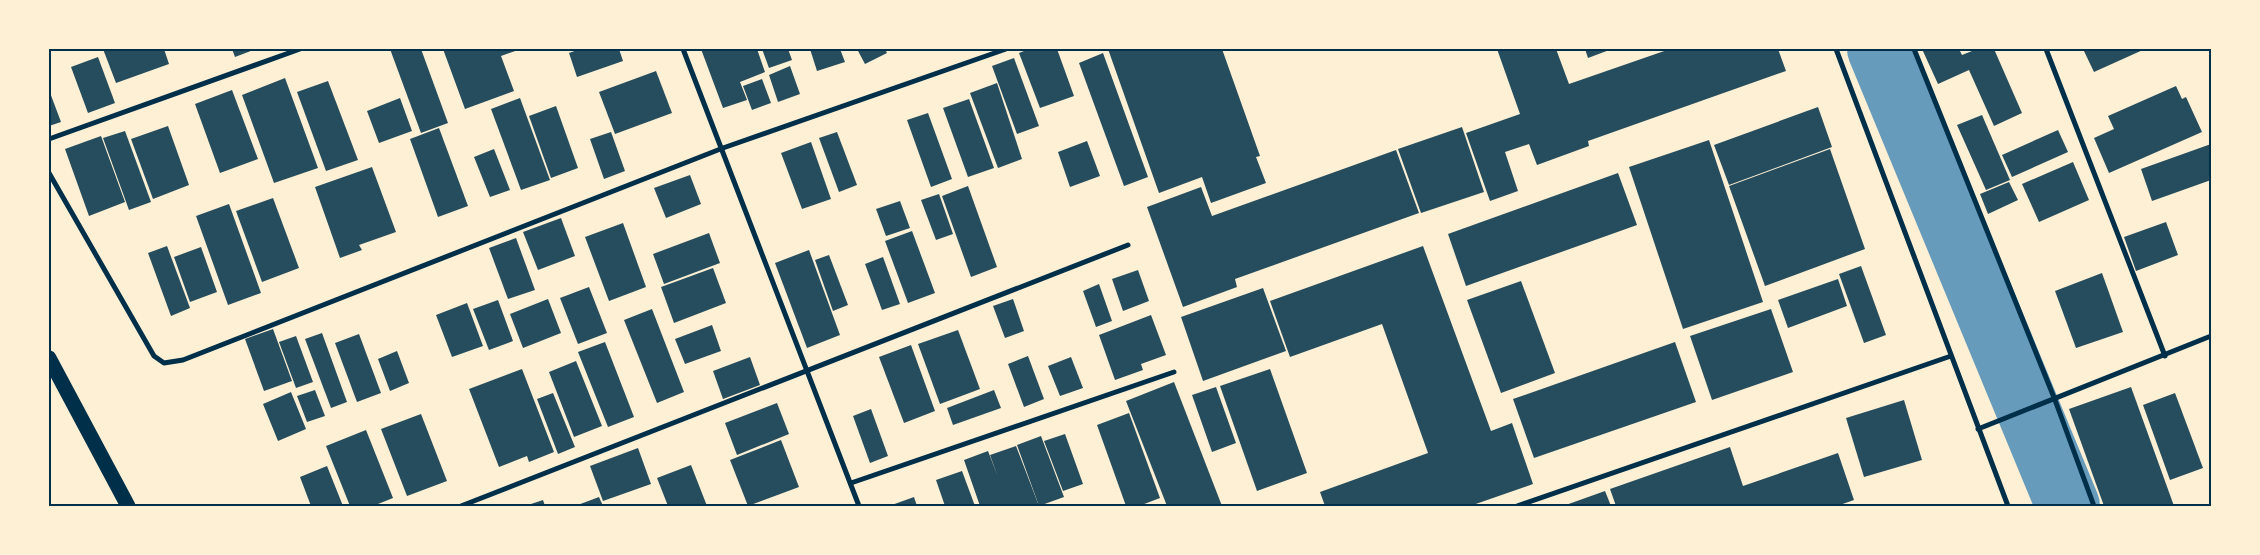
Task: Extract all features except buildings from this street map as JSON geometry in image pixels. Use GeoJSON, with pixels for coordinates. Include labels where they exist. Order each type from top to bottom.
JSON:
{"type":"FeatureCollection","features":[{"type":"Feature","properties":{"kind":"highway"},"geometry":{"type":"LineString","coordinates":[[49,358],[128,506]]}},
{"type":"Feature","properties":{"kind":"street"},"geometry":{"type":"LineString","coordinates":[[49,139],[300,49]]}},
{"type":"Feature","properties":{"kind":"street"},"geometry":{"type":"LineString","coordinates":[[683,49],[723,148],[859,506]]}},
{"type":"Feature","properties":{"kind":"street"},"geometry":{"type":"LineString","coordinates":[[49,173],[154,356],[164,363],[182,360],[723,148],[1006,49]]}},
{"type":"Feature","properties":{"kind":"street"},"geometry":{"type":"LineString","coordinates":[[1836,49],[2008,506]]}},
{"type":"Feature","properties":{"kind":"street"},"geometry":{"type":"LineString","coordinates":[[1914,49],[2055,400],[2094,506]]}},
{"type":"Feature","properties":{"kind":"street"},"geometry":{"type":"LineString","coordinates":[[2046,49],[2165,356]]}},
{"type":"Feature","properties":{"kind":"street"},"geometry":{"type":"LineString","coordinates":[[460,506],[1128,245]]}},
{"type":"Feature","properties":{"kind":"street"},"geometry":{"type":"LineString","coordinates":[[1978,429],[2055,400],[2211,336]]}},
{"type":"Feature","properties":{"kind":"street"},"geometry":{"type":"LineString","coordinates":[[1517,506],[1951,356]]}},
{"type":"Feature","properties":{"kind":"street"},"geometry":{"type":"LineString","coordinates":[[851,482],[1174,372]]}},
{"type":"Feature","properties":{"kind":"waterway"},"geometry":{"type":"LineString","coordinates":[[1879,49],[2068,506]]}}]}
